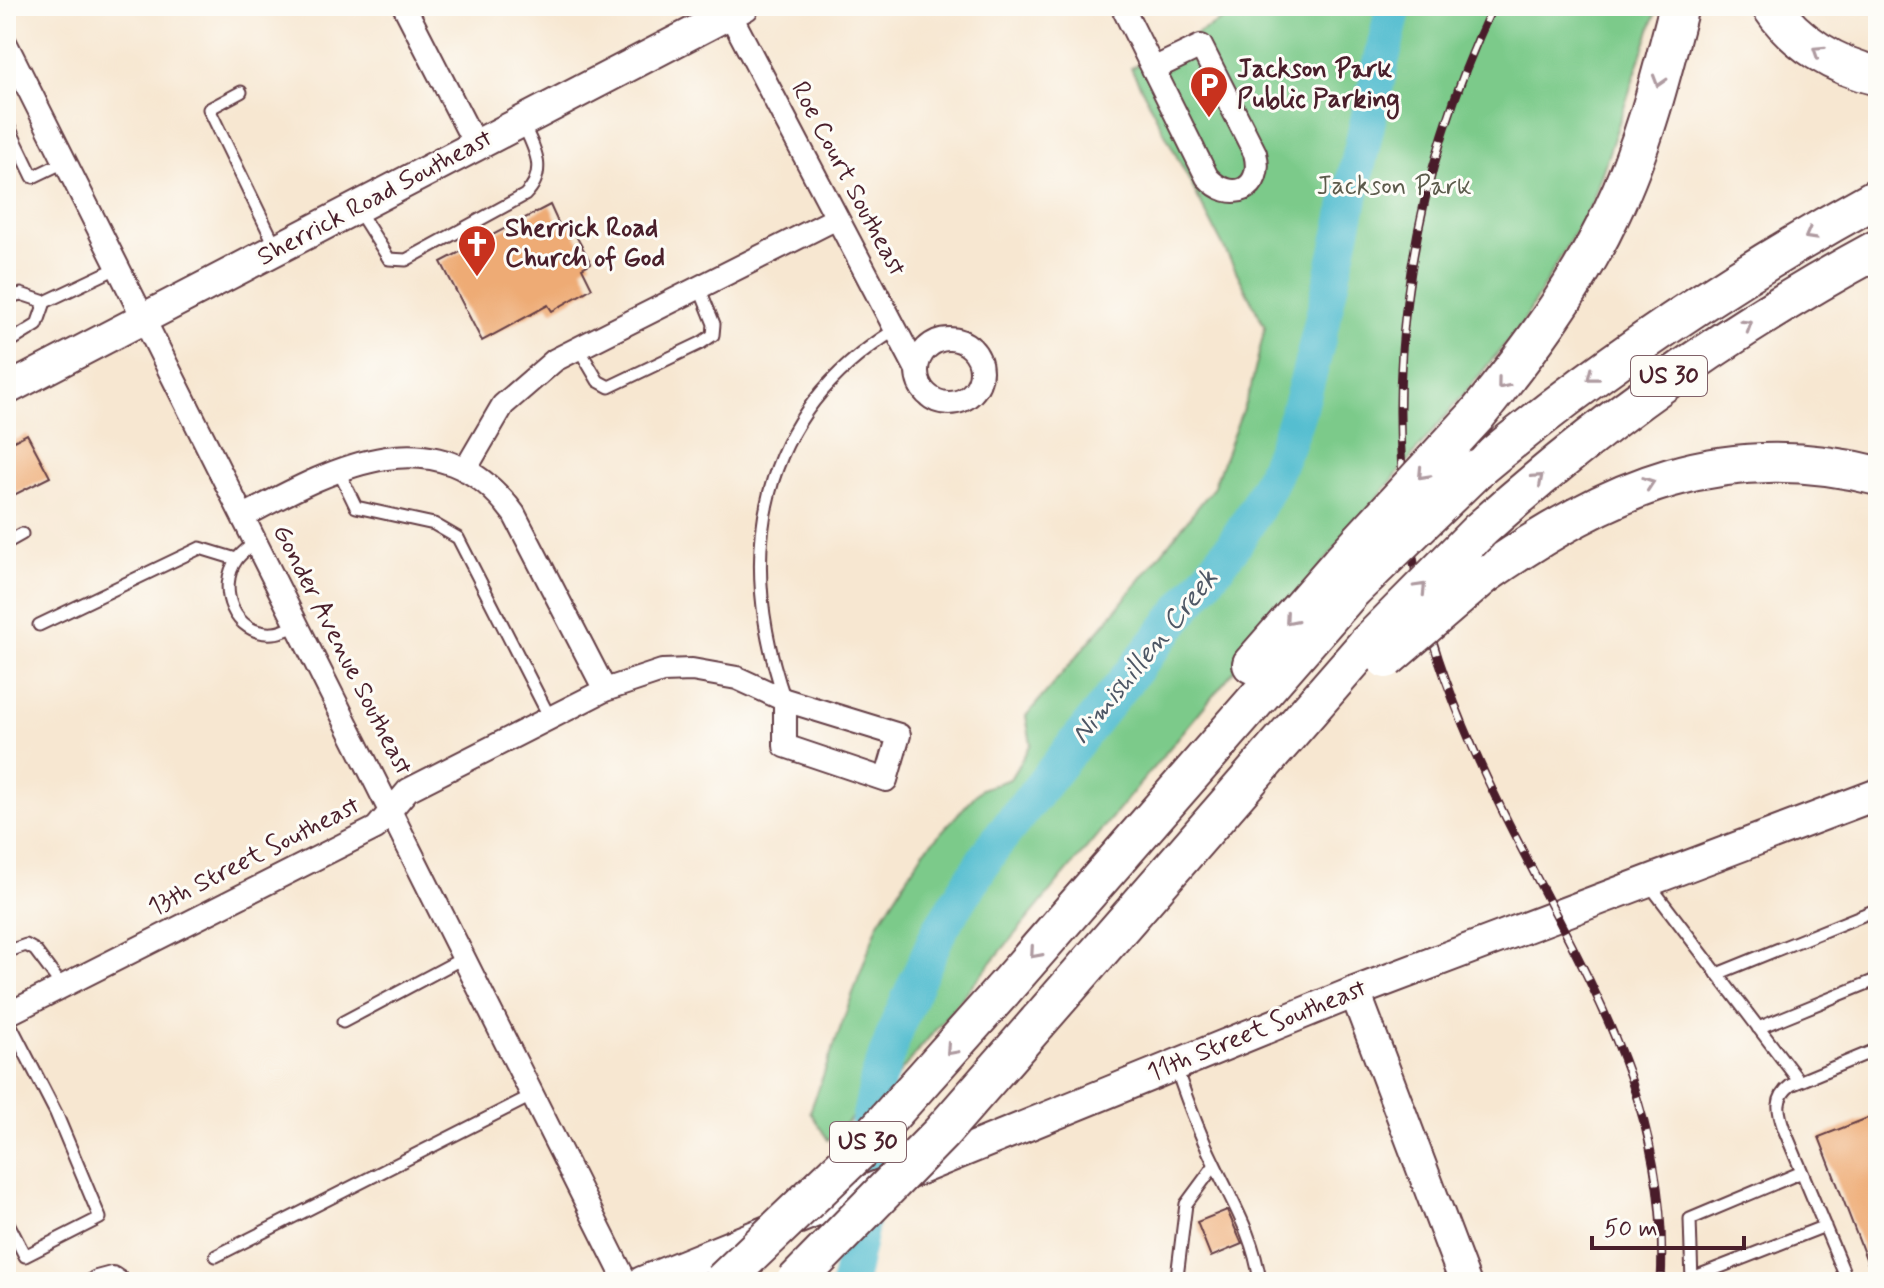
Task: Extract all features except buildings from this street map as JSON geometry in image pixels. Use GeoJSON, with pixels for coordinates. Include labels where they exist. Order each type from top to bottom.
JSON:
{"type":"FeatureCollection","features":[{"type":"Feature","properties":{"kind":"highway"},"geometry":{"type":"LineString","coordinates":[[1347,575],[1542,332],[1583,268],[1612,214],[1645,128],[1679,6]]}},
{"type":"Feature","properties":{"kind":"highway"},"geometry":{"type":"LineString","coordinates":[[1771,6],[1795,34],[1819,53],[1846,67],[1878,76]]}},
{"type":"Feature","properties":{"kind":"highway","name":"US 30"},"geometry":{"type":"LineString","coordinates":[[722,1282],[858,1152],[1002,991],[1068,916],[1347,575],[1602,368],[1663,325],[1805,237],[1878,197]]}},
{"type":"Feature","properties":{"kind":"highway","name":"US 30"},"geometry":{"type":"LineString","coordinates":[[795,1282],[931,1144],[1097,954],[1371,657],[1479,531],[1589,435],[1658,383],[1775,307],[1878,249]]}},
{"type":"Feature","properties":{"kind":"highway"},"geometry":{"type":"LineString","coordinates":[[1371,657],[1434,615],[1484,575],[1597,504],[1639,486],[1697,469],[1788,461],[1878,476]]}},
{"type":"Feature","properties":{"kind":"street"},"geometry":{"type":"LineString","coordinates":[[404,6],[476,146]]}},
{"type":"Feature","properties":{"kind":"street"},"geometry":{"type":"LineString","coordinates":[[1122,6],[1153,69],[1207,177],[1218,189],[1229,192],[1245,188],[1255,179],[1258,166],[1255,153],[1201,46],[1153,69]]}},
{"type":"Feature","properties":{"kind":"street","name":"Sherrick Road Southeast"},"geometry":{"type":"LineString","coordinates":[[6,390],[737,10]]}},
{"type":"Feature","properties":{"kind":"street","name":"Roe Court Southeast"},"geometry":{"type":"LineString","coordinates":[[737,10],[835,219],[917,370]]}},
{"type":"Feature","properties":{"kind":"street","name":"Gonder Avenue Southeast"},"geometry":{"type":"LineString","coordinates":[[6,44],[466,957],[626,1282]]}},
{"type":"Feature","properties":{"kind":"street"},"geometry":{"type":"LineString","coordinates":[[465,470],[495,417],[516,390],[578,347],[835,219]]}},
{"type":"Feature","properties":{"kind":"street"},"geometry":{"type":"LineString","coordinates":[[244,516],[337,469],[390,456],[436,460],[465,470],[488,484],[514,514],[605,690]]}},
{"type":"Feature","properties":{"kind":"street","name":"13th Street Southeast"},"geometry":{"type":"LineString","coordinates":[[6,1015],[376,828],[408,790],[605,690],[662,671],[692,670],[737,678],[785,700],[899,735],[886,780],[785,746],[785,700]]}},
{"type":"Feature","properties":{"kind":"street","name":"11th Street Southeast"},"geometry":{"type":"LineString","coordinates":[[642,1282],[1355,992],[1878,794]]}},
{"type":"Feature","properties":{"kind":"street"},"geometry":{"type":"LineString","coordinates":[[1355,992],[1465,1282]]}},
{"type":"Feature","properties":{"kind":"lane"},"geometry":{"type":"LineString","coordinates":[[241,92],[209,109],[277,250]]}},
{"type":"Feature","properties":{"kind":"lane"},"geometry":{"type":"LineString","coordinates":[[6,121],[33,177],[64,162]]}},
{"type":"Feature","properties":{"kind":"lane"},"geometry":{"type":"LineString","coordinates":[[357,208],[389,259],[406,260],[525,195],[533,187],[539,174],[539,158],[522,122]]}},
{"type":"Feature","properties":{"kind":"lane"},"geometry":{"type":"LineString","coordinates":[[6,298],[21,294],[45,302],[119,266]]}},
{"type":"Feature","properties":{"kind":"lane"},"geometry":{"type":"LineString","coordinates":[[578,347],[598,381],[609,387],[701,343],[713,335],[714,324],[699,287]]}},
{"type":"Feature","properties":{"kind":"lane"},"geometry":{"type":"LineString","coordinates":[[6,344],[37,325],[45,302]]}},
{"type":"Feature","properties":{"kind":"lane"},"geometry":{"type":"LineString","coordinates":[[785,700],[768,650],[760,596],[762,522],[769,488],[805,417],[833,377],[853,358],[895,330]]}},
{"type":"Feature","properties":{"kind":"lane"},"geometry":{"type":"LineString","coordinates":[[337,469],[356,507],[434,524],[458,538],[550,718]]}},
{"type":"Feature","properties":{"kind":"lane"},"geometry":{"type":"LineString","coordinates":[[6,543],[22,534]]}},
{"type":"Feature","properties":{"kind":"lane"},"geometry":{"type":"LineString","coordinates":[[257,541],[236,559],[229,581],[229,602],[241,623],[257,631],[274,633],[298,625]]}},
{"type":"Feature","properties":{"kind":"lane"},"geometry":{"type":"LineString","coordinates":[[39,625],[200,548],[236,559]]}},
{"type":"Feature","properties":{"kind":"lane"},"geometry":{"type":"LineString","coordinates":[[1648,881],[1799,1081]]}},
{"type":"Feature","properties":{"kind":"lane"},"geometry":{"type":"LineString","coordinates":[[1717,974],[1878,909]]}},
{"type":"Feature","properties":{"kind":"lane"},"geometry":{"type":"LineString","coordinates":[[6,952],[26,945],[35,950],[62,986]]}},
{"type":"Feature","properties":{"kind":"lane"},"geometry":{"type":"LineString","coordinates":[[343,1022],[466,957]]}},
{"type":"Feature","properties":{"kind":"lane"},"geometry":{"type":"LineString","coordinates":[[1758,1028],[1878,979]]}},
{"type":"Feature","properties":{"kind":"lane"},"geometry":{"type":"LineString","coordinates":[[6,1015],[56,1113],[100,1218],[25,1256],[6,1219]]}},
{"type":"Feature","properties":{"kind":"lane"},"geometry":{"type":"LineString","coordinates":[[1846,1281],[1778,1108],[1783,1092],[1799,1081],[1878,1049]]}},
{"type":"Feature","properties":{"kind":"lane"},"geometry":{"type":"LineString","coordinates":[[1174,1064],[1214,1166],[1235,1201],[1257,1254],[1260,1282]]}},
{"type":"Feature","properties":{"kind":"lane"},"geometry":{"type":"LineString","coordinates":[[216,1256],[534,1095]]}},
{"type":"Feature","properties":{"kind":"lane"},"geometry":{"type":"LineString","coordinates":[[1178,1280],[1186,1204],[1214,1166]]}},
{"type":"Feature","properties":{"kind":"lane"},"geometry":{"type":"LineString","coordinates":[[1802,1172],[1690,1219],[1692,1280],[1825,1226]]}},
{"type":"Feature","properties":{"kind":"green space","name":"Jackson Park"},"geometry":{"type":"Polygon","coordinates":[[[1249,6],[1658,6],[1592,203],[1522,324],[897,1076],[828,1140],[810,1112],[878,924],[923,852],[981,789],[1010,779],[1031,744],[1026,716],[1213,488],[1251,387],[1265,327],[1131,68],[1249,6]]]}},
{"type":"Feature","properties":{"kind":"waterway","name":"Nimishillen Creek"},"geometry":{"type":"LineString","coordinates":[[849,1282],[860,1229],[867,1130],[878,1079],[899,1021],[939,931],[992,848],[1233,546],[1255,510],[1288,441],[1310,371],[1394,6]]}},
{"type":"Feature","properties":{"kind":"railway"},"geometry":{"type":"LineString","coordinates":[[1493,6],[1463,76],[1439,148],[1420,221],[1408,296],[1401,371],[1401,446],[1407,522],[1428,625],[1456,706],[1502,810],[1589,980],[1636,1093],[1651,1153],[1660,1215],[1661,1282]]}},
{"type":"Feature","properties":{"kind":"place","name":"Jackson Park Public Parking"},"geometry":{"type":"Point","coordinates":[1209,119]}},
{"type":"Feature","properties":{"kind":"place","name":"Sherrick Road Church of God"},"geometry":{"type":"Point","coordinates":[477,278]}}]}
